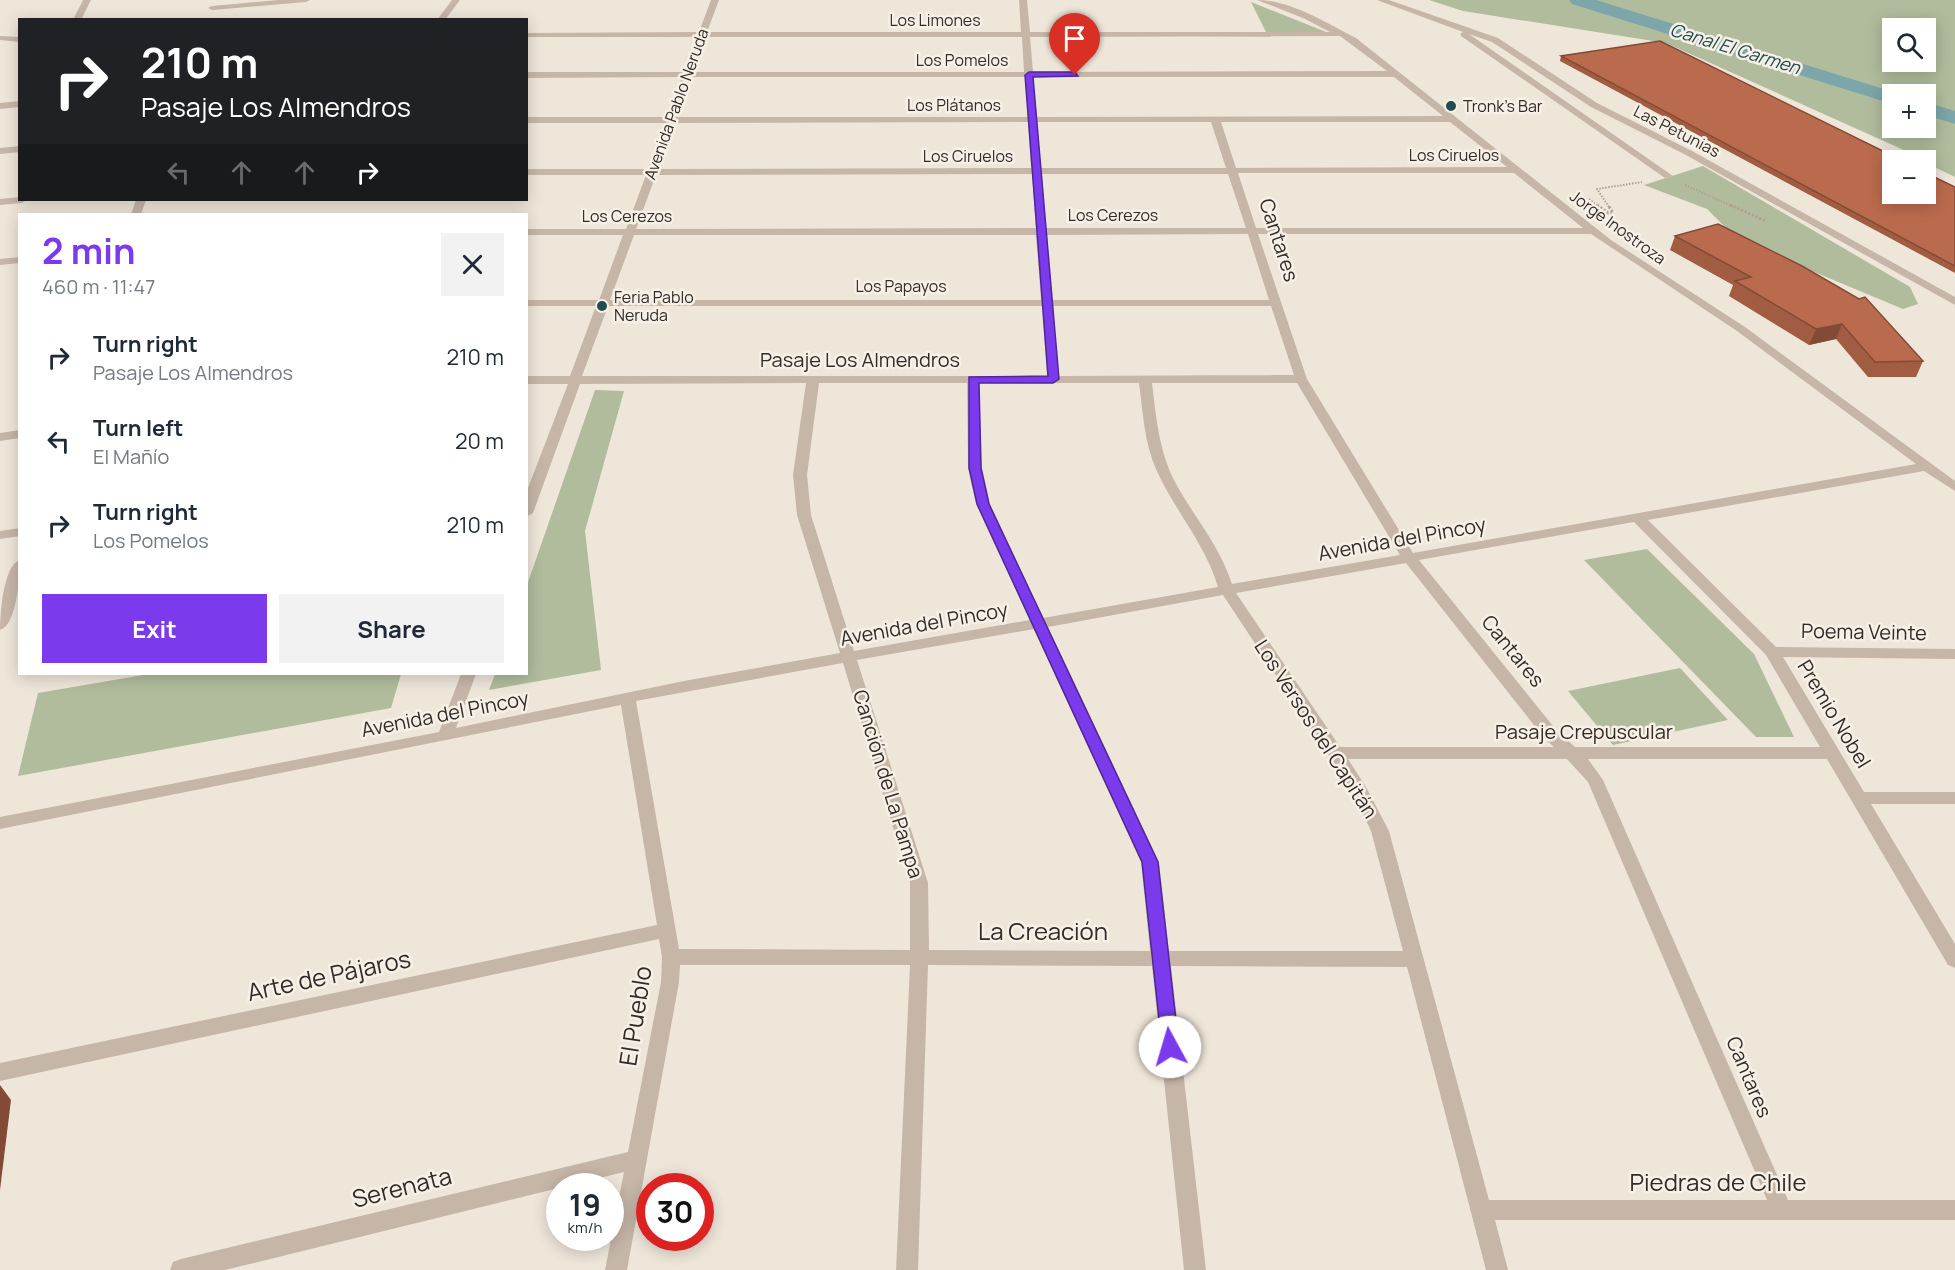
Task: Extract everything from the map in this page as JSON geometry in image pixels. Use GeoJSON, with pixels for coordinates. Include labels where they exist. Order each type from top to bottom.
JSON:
{"type":"FeatureCollection","features":[{"type":"Feature","properties":{"kind":"street"},"geometry":{"type":"LineString","coordinates":[[78,18],[87,0]]}},
{"type":"Feature","properties":{"kind":"street"},"geometry":{"type":"LineString","coordinates":[[213,4],[306,0]]}},
{"type":"Feature","properties":{"kind":"street"},"geometry":{"type":"LineString","coordinates":[[442,18],[456,0]]}},
{"type":"Feature","properties":{"kind":"street","name":"Avenida Pablo Neruda"},"geometry":{"type":"LineString","coordinates":[[528,508],[714,0]]}},
{"type":"Feature","properties":{"kind":"street"},"geometry":{"type":"LineString","coordinates":[[1023,0],[1053,379]]}},
{"type":"Feature","properties":{"kind":"street","name":"Jorge Inostroza"},"geometry":{"type":"LineString","coordinates":[[1261,0],[1306,16],[1344,34],[1398,74],[1593,231],[1741,329],[1955,487]]}},
{"type":"Feature","properties":{"kind":"street","name":"Las Petunias"},"geometry":{"type":"LineString","coordinates":[[1381,0],[1495,40],[1594,105],[1689,153],[1955,302]]}},
{"type":"Feature","properties":{"kind":"street"},"geometry":{"type":"LineString","coordinates":[[1454,27],[1672,179]]}},
{"type":"Feature","properties":{"kind":"street","name":"Los Limones"},"geometry":{"type":"LineString","coordinates":[[528,35],[1344,34]]}},
{"type":"Feature","properties":{"kind":"street"},"geometry":{"type":"LineString","coordinates":[[0,38],[18,40]]}},
{"type":"Feature","properties":{"kind":"street"},"geometry":{"type":"LineString","coordinates":[[0,45],[18,47]]}},
{"type":"Feature","properties":{"kind":"street","name":"Los Pomelos"},"geometry":{"type":"LineString","coordinates":[[528,75],[1398,74]]}},
{"type":"Feature","properties":{"kind":"street"},"geometry":{"type":"LineString","coordinates":[[0,106],[18,104]]}},
{"type":"Feature","properties":{"kind":"street","name":"Cantares"},"geometry":{"type":"LineString","coordinates":[[1215,119],[1301,379],[1400,546],[1551,735],[1572,753],[1594,780],[1782,1210]]}},
{"type":"Feature","properties":{"kind":"street","name":"Los Plátanos"},"geometry":{"type":"LineString","coordinates":[[528,120],[1454,119]]}},
{"type":"Feature","properties":{"kind":"street"},"geometry":{"type":"LineString","coordinates":[[0,151],[18,149]]}},
{"type":"Feature","properties":{"kind":"street","name":"Los Ciruelos"},"geometry":{"type":"LineString","coordinates":[[528,172],[1517,170]]}},
{"type":"Feature","properties":{"kind":"street"},"geometry":{"type":"LineString","coordinates":[[0,202],[18,200]]}},
{"type":"Feature","properties":{"kind":"street","name":"Los Cerezos"},"geometry":{"type":"LineString","coordinates":[[528,232],[1593,231]]}},
{"type":"Feature","properties":{"kind":"street"},"geometry":{"type":"LineString","coordinates":[[0,262],[18,260]]}},
{"type":"Feature","properties":{"kind":"street","name":"Los Papayos"},"geometry":{"type":"LineString","coordinates":[[528,303],[1276,303]]}},
{"type":"Feature","properties":{"kind":"street","name":"Los Versos del Capitán"},"geometry":{"type":"LineString","coordinates":[[1146,379],[1155,446],[1160,465],[1221,568],[1227,591],[1336,753],[1367,802],[1380,831],[1497,1270]]}},
{"type":"Feature","properties":{"kind":"street","name":"Pasaje Los Almendros"},"geometry":{"type":"LineString","coordinates":[[528,380],[1301,379]]}},
{"type":"Feature","properties":{"kind":"street","name":"Canción de La Pampa"},"geometry":{"type":"LineString","coordinates":[[813,380],[800,475],[800,494],[915,866],[921,914],[907,1270]]}},
{"type":"Feature","properties":{"kind":"street"},"geometry":{"type":"LineString","coordinates":[[973,380],[977,485],[983,504],[1150,862],[1195,1270]]}},
{"type":"Feature","properties":{"kind":"street"},"geometry":{"type":"LineString","coordinates":[[0,437],[18,434]]}},
{"type":"Feature","properties":{"kind":"street","name":"Avenida del Pincoy"},"geometry":{"type":"LineString","coordinates":[[0,822],[445,736],[628,698],[1928,466]]}},
{"type":"Feature","properties":{"kind":"street"},"geometry":{"type":"LineString","coordinates":[[528,473],[541,473]]}},
{"type":"Feature","properties":{"kind":"street","name":"Premio Nobel"},"geometry":{"type":"LineString","coordinates":[[1638,518],[1772,652],[1955,960]]}},
{"type":"Feature","properties":{"kind":"street"},"geometry":{"type":"LineString","coordinates":[[0,535],[18,532]]}},
{"type":"Feature","properties":{"kind":"street"},"geometry":{"type":"LineString","coordinates":[[0,625],[18,570]]}},
{"type":"Feature","properties":{"kind":"street","name":"Poema Veinte"},"geometry":{"type":"LineString","coordinates":[[1772,652],[1955,654]]}},
{"type":"Feature","properties":{"kind":"street"},"geometry":{"type":"LineString","coordinates":[[445,736],[468,675]]}},
{"type":"Feature","properties":{"kind":"street","name":"El Pueblo"},"geometry":{"type":"LineString","coordinates":[[616,1270],[670,981],[671,957],[628,698]]}},
{"type":"Feature","properties":{"kind":"street","name":"Pasaje Crepuscular"},"geometry":{"type":"LineString","coordinates":[[1336,753],[1832,753]]}},
{"type":"Feature","properties":{"kind":"street"},"geometry":{"type":"LineString","coordinates":[[1859,798],[1955,798]]}},
{"type":"Feature","properties":{"kind":"street","name":"Arte de Pájaros"},"geometry":{"type":"LineString","coordinates":[[0,1072],[668,930]]}},
{"type":"Feature","properties":{"kind":"street","name":"La Creación"},"geometry":{"type":"LineString","coordinates":[[671,957],[1414,959]]}},
{"type":"Feature","properties":{"kind":"street","name":"Serenata"},"geometry":{"type":"LineString","coordinates":[[181,1270],[637,1159]]}},
{"type":"Feature","properties":{"kind":"street","name":"Piedras de Chile"},"geometry":{"type":"LineString","coordinates":[[1482,1210],[1955,1210]]}},
{"type":"Feature","properties":{"kind":"path"},"geometry":{"type":"LineString","coordinates":[[1672,179],[1770,223]]}},
{"type":"Feature","properties":{"kind":"path"},"geometry":{"type":"LineString","coordinates":[[1583,195],[1608,213],[1613,213],[1597,189],[1649,181]]}},
{"type":"Feature","properties":{"kind":"path"},"geometry":{"type":"LineString","coordinates":[[1580,220],[1600,215],[1583,200],[1602,197]]}},
{"type":"Feature","properties":{"kind":"green space"},"geometry":{"type":"Polygon","coordinates":[[[1429,0],[1955,0],[1955,177],[1936,168],[1936,150],[1904,150],[1666,43],[1463,11],[1429,0]]]}},
{"type":"Feature","properties":{"kind":"green space"},"geometry":{"type":"Polygon","coordinates":[[[1251,2],[1326,32],[1266,32],[1251,2]]]}},
{"type":"Feature","properties":{"kind":"green space"},"geometry":{"type":"Polygon","coordinates":[[[1703,166],[1910,287],[1918,304],[1903,309],[1807,269],[1730,232],[1707,209],[1644,185],[1703,166]]]}},
{"type":"Feature","properties":{"kind":"green space"},"geometry":{"type":"Polygon","coordinates":[[[595,390],[624,391],[585,531],[601,670],[489,690],[495,675],[528,675],[528,582],[595,390]]]}},
{"type":"Feature","properties":{"kind":"green space"},"geometry":{"type":"Polygon","coordinates":[[[1647,549],[1754,654],[1794,737],[1756,737],[1584,560],[1647,549]]]}},
{"type":"Feature","properties":{"kind":"green space"},"geometry":{"type":"Polygon","coordinates":[[[1680,668],[1728,720],[1613,745],[1568,691],[1680,668]]]}},
{"type":"Feature","properties":{"kind":"green space"},"geometry":{"type":"Polygon","coordinates":[[[143,675],[401,675],[391,708],[18,776],[38,693],[143,675]]]}},
{"type":"Feature","properties":{"kind":"building"},"geometry":{"type":"Polygon","coordinates":[[[1660,41],[1882,151],[1882,204],[1936,204],[1936,178],[1955,187],[1955,266],[1561,56],[1660,41]]]}},
{"type":"Feature","properties":{"kind":"building"},"geometry":{"type":"Polygon","coordinates":[[[1718,224],[1802,266],[1859,299],[1865,297],[1923,361],[1875,362],[1842,324],[1816,329],[1735,281],[1751,277],[1675,236],[1718,224]]]}},
{"type":"Feature","properties":{"kind":"waterway","name":"Canal El Carmen"},"geometry":{"type":"LineString","coordinates":[[1578,0],[1882,95]]}},
{"type":"Feature","properties":{"kind":"waterway","name":"Canal El Carmen"},"geometry":{"type":"LineString","coordinates":[[1936,111],[1955,118]]}},
{"type":"Feature","properties":{"kind":"place","name":"Tronk's Bar"},"geometry":{"type":"Point","coordinates":[1451,106]}},
{"type":"Feature","properties":{"kind":"place","name":"Feria Pablo Neruda"},"geometry":{"type":"Point","coordinates":[602,306]}},
{"type":"Feature","properties":{"kind":"route"},"geometry":{"type":"LineString","coordinates":[[1075,75],[1029,75],[1053,379],[973,380],[975,468],[983,504],[1150,862],[1170,1047]]}}]}
